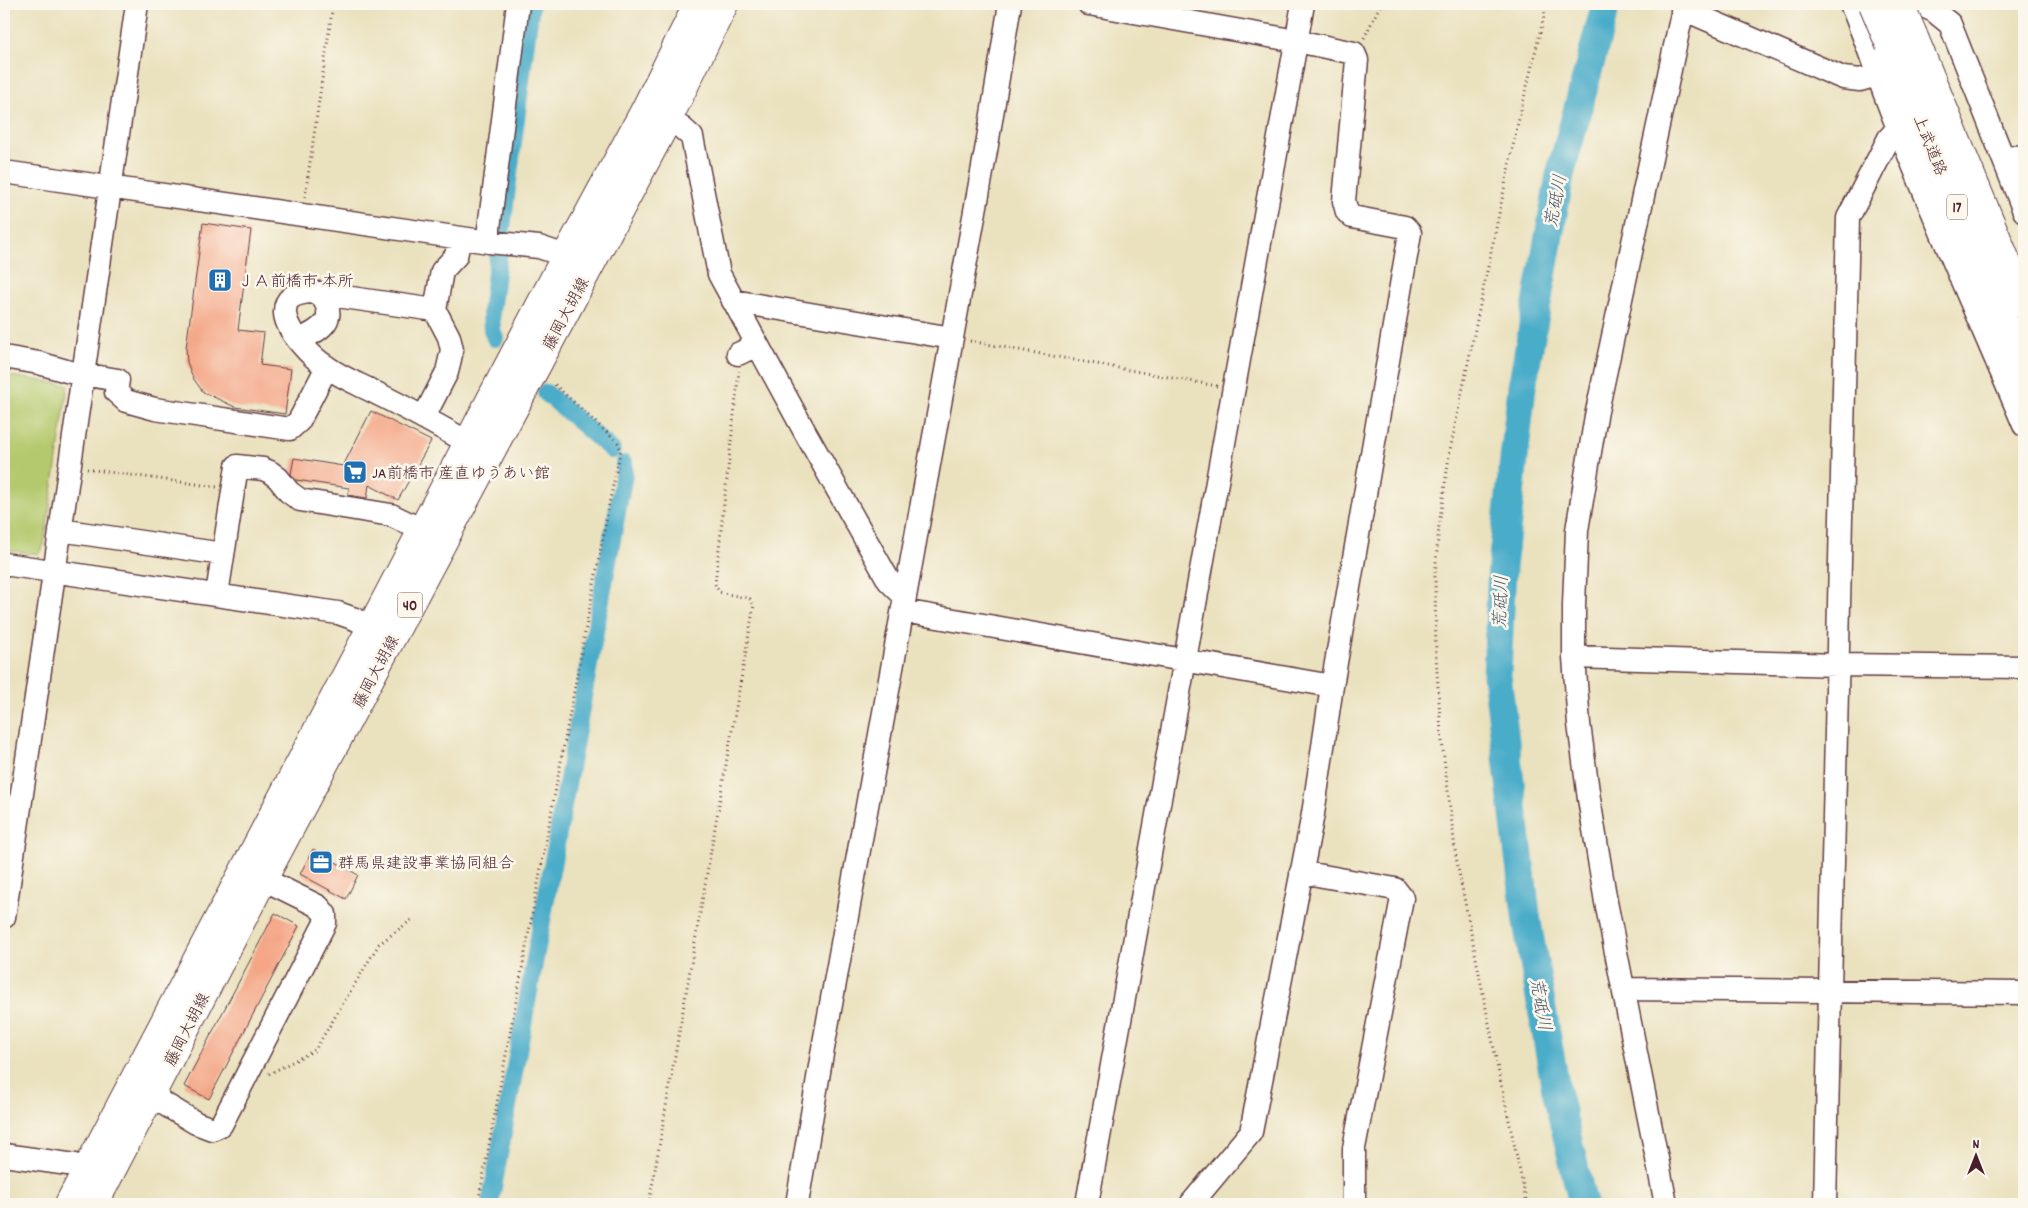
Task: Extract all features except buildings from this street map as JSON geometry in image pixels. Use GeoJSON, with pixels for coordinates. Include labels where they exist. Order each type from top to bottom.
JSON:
{"type":"FeatureCollection","features":[{"type":"Feature","properties":{"kind":"main road","name":"藤岡大胡線"},"geometry":{"type":"LineString","coordinates":[[94,1204],[263,879],[382,633],[424,531],[566,256],[644,112],[698,4]]}},
{"type":"Feature","properties":{"kind":"main road","name":"藤岡大胡線"},"geometry":{"type":"LineString","coordinates":[[69,1204],[382,633],[536,368],[668,119],[724,4]]}},
{"type":"Feature","properties":{"kind":"main road","name":"上武道路"},"geometry":{"type":"LineString","coordinates":[[1873,4],[2024,304]]}},
{"type":"Feature","properties":{"kind":"main road","name":"上武道路"},"geometry":{"type":"LineString","coordinates":[[1900,4],[1890,40],[2024,370]]}},
{"type":"Feature","properties":{"kind":"street"},"geometry":{"type":"LineString","coordinates":[[4,917],[137,4]]}},
{"type":"Feature","properties":{"kind":"street"},"geometry":{"type":"LineString","coordinates":[[496,242],[489,228],[518,4]]}},
{"type":"Feature","properties":{"kind":"street"},"geometry":{"type":"LineString","coordinates":[[797,1204],[822,1054],[952,338],[1010,4]]}},
{"type":"Feature","properties":{"kind":"street"},"geometry":{"type":"LineString","coordinates":[[1089,4],[1354,53],[1357,60],[1344,201],[1346,212],[1352,217],[1406,227],[1410,233],[1332,686],[1313,814],[1251,1132],[1191,1204]]}},
{"type":"Feature","properties":{"kind":"street"},"geometry":{"type":"LineString","coordinates":[[1087,1204],[1303,4]]}},
{"type":"Feature","properties":{"kind":"street"},"geometry":{"type":"LineString","coordinates":[[1851,4],[1890,40]]}},
{"type":"Feature","properties":{"kind":"street"},"geometry":{"type":"LineString","coordinates":[[2024,211],[2014,156],[1950,24],[1931,6],[1890,40],[1877,75],[2024,425]]}},
{"type":"Feature","properties":{"kind":"street"},"geometry":{"type":"LineString","coordinates":[[1666,1204],[1606,902],[1579,724],[1574,657],[1577,530],[1596,416],[1683,7],[1692,13],[1843,78],[1860,80],[1877,75]]}},
{"type":"Feature","properties":{"kind":"street"},"geometry":{"type":"LineString","coordinates":[[668,119],[692,137],[720,274],[733,301],[748,350],[805,432],[889,581],[904,604],[1185,661],[1332,686]]}},
{"type":"Feature","properties":{"kind":"street"},"geometry":{"type":"LineString","coordinates":[[1826,1204],[1848,218],[1889,138],[1898,128]]}},
{"type":"Feature","properties":{"kind":"street"},"geometry":{"type":"LineString","coordinates":[[4,172],[460,238],[539,247],[566,256]]}},
{"type":"Feature","properties":{"kind":"street"},"geometry":{"type":"LineString","coordinates":[[424,417],[447,372],[452,350],[449,337],[435,310],[442,271],[456,256],[460,238]]}},
{"type":"Feature","properties":{"kind":"street"},"geometry":{"type":"LineString","coordinates":[[435,310],[310,292],[295,294],[288,299],[285,308],[286,318],[299,340],[312,356],[327,368],[424,417],[469,443]]}},
{"type":"Feature","properties":{"kind":"street"},"geometry":{"type":"LineString","coordinates":[[299,340],[315,333],[324,325],[328,314],[326,302],[319,293]]}},
{"type":"Feature","properties":{"kind":"street"},"geometry":{"type":"LineString","coordinates":[[733,301],[952,338]]}},
{"type":"Feature","properties":{"kind":"street"},"geometry":{"type":"LineString","coordinates":[[4,357],[118,380],[116,392],[126,400],[155,409],[290,429],[299,421],[327,368]]}},
{"type":"Feature","properties":{"kind":"street"},"geometry":{"type":"LineString","coordinates":[[217,594],[237,466],[263,469],[278,478],[289,492],[300,500],[391,515],[424,531]]}},
{"type":"Feature","properties":{"kind":"street"},"geometry":{"type":"LineString","coordinates":[[60,530],[223,554]]}},
{"type":"Feature","properties":{"kind":"street"},"geometry":{"type":"LineString","coordinates":[[4,564],[338,613],[382,633]]}},
{"type":"Feature","properties":{"kind":"street"},"geometry":{"type":"LineString","coordinates":[[1574,657],[1837,665],[2024,667]]}},
{"type":"Feature","properties":{"kind":"street"},"geometry":{"type":"LineString","coordinates":[[1301,872],[1395,889],[1402,898],[1354,1148],[1354,1204]]}},
{"type":"Feature","properties":{"kind":"street"},"geometry":{"type":"LineString","coordinates":[[151,1096],[196,1124],[212,1129],[221,1125],[325,923],[325,914],[318,906],[263,879]]}},
{"type":"Feature","properties":{"kind":"street"},"geometry":{"type":"LineString","coordinates":[[1624,989],[2024,993]]}},
{"type":"Feature","properties":{"kind":"street"},"geometry":{"type":"LineString","coordinates":[[4,1155],[75,1165],[87,1171]]}},
{"type":"Feature","properties":{"kind":"path"},"geometry":{"type":"LineString","coordinates":[[302,215],[333,4]]}},
{"type":"Feature","properties":{"kind":"path"},"geometry":{"type":"LineString","coordinates":[[1354,53],[1381,4]]}},
{"type":"Feature","properties":{"kind":"path"},"geometry":{"type":"LineString","coordinates":[[1527,1204],[1456,857],[1440,733],[1436,656],[1435,575],[1439,525],[1450,450],[1514,137],[1547,4]]}},
{"type":"Feature","properties":{"kind":"path"},"geometry":{"type":"LineString","coordinates":[[952,338],[1234,389]]}},
{"type":"Feature","properties":{"kind":"path"},"geometry":{"type":"LineString","coordinates":[[649,1204],[754,605],[750,599],[720,592],[715,584],[739,367],[748,350]]}},
{"type":"Feature","properties":{"kind":"path"},"geometry":{"type":"LineString","coordinates":[[478,1204],[608,509],[621,450],[618,443],[536,368]]}},
{"type":"Feature","properties":{"kind":"path"},"geometry":{"type":"LineString","coordinates":[[69,467],[233,489]]}},
{"type":"Feature","properties":{"kind":"path"},"geometry":{"type":"LineString","coordinates":[[240,1088],[315,1050],[379,944],[414,918]]}},
{"type":"Feature","properties":{"kind":"green space"},"geometry":{"type":"Polygon","coordinates":[[[4,375],[68,385],[44,545],[38,554],[4,550],[4,375]]]}},
{"type":"Feature","properties":{"kind":"waterway"},"geometry":{"type":"LineString","coordinates":[[495,338],[492,330],[491,312],[531,4]]}},
{"type":"Feature","properties":{"kind":"waterway","name":"荒砥川"},"geometry":{"type":"LineString","coordinates":[[1583,1204],[1556,1090],[1527,922],[1497,675],[1502,567],[1522,387],[1560,175],[1606,4]]}},
{"type":"Feature","properties":{"kind":"waterway"},"geometry":{"type":"LineString","coordinates":[[546,393],[612,450]]}},
{"type":"Feature","properties":{"kind":"waterway"},"geometry":{"type":"LineString","coordinates":[[490,1204],[624,474],[624,464]]}},
{"type":"Feature","properties":{"kind":"place","name":"ＪＡ前橋市 本所"},"geometry":{"type":"Point","coordinates":[220,280]}},
{"type":"Feature","properties":{"kind":"place","name":"JA前橋市 産直ゆうあい館"},"geometry":{"type":"Point","coordinates":[355,472]}},
{"type":"Feature","properties":{"kind":"place","name":"群馬県建設事業協同組合"},"geometry":{"type":"Point","coordinates":[321,862]}}]}
